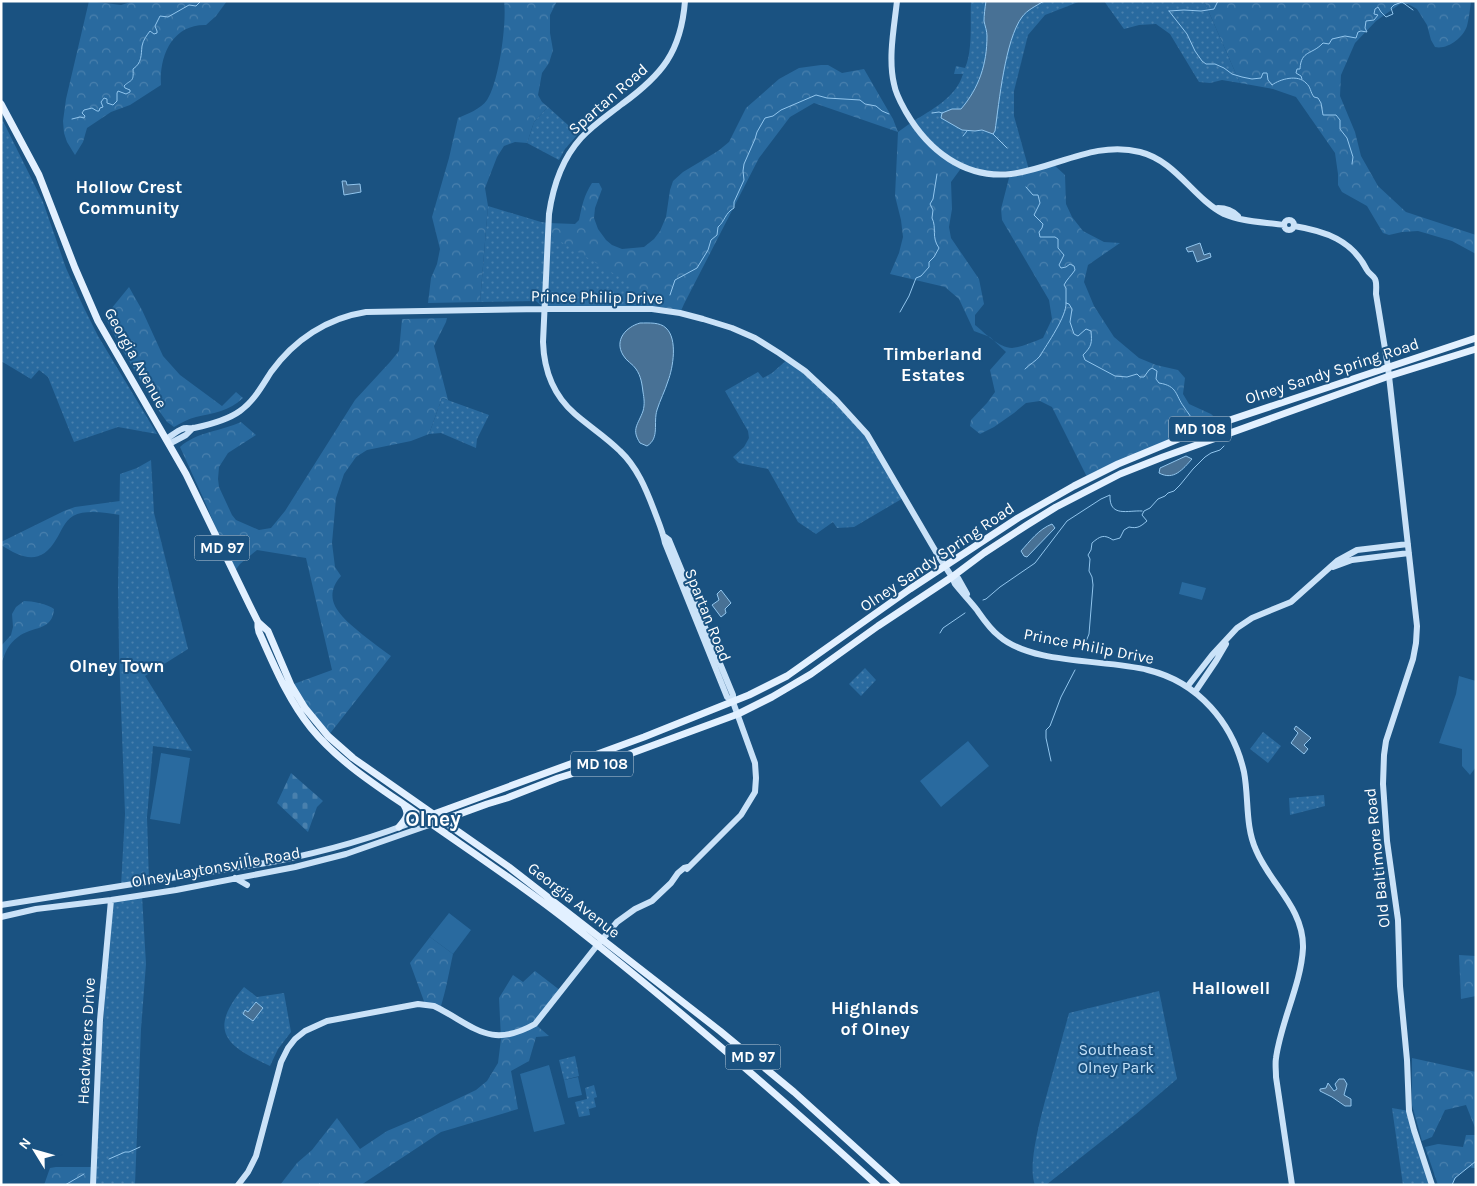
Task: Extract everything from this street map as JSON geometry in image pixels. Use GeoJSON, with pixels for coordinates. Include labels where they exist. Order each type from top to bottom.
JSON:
{"type":"FeatureCollection","features":[{"type":"Feature","properties":{"kind":"main road","name":"Georgia Avenue"},"geometry":{"type":"LineString","coordinates":[[1,104],[43,184],[75,268],[101,326],[168,441],[258,622],[268,631],[296,693],[328,736],[353,758],[511,868],[754,1058],[897,1185]]}},
{"type":"Feature","properties":{"kind":"main road","name":"Olney Sandy Spring Road"},"geometry":{"type":"LineString","coordinates":[[423,818],[733,702],[787,676],[945,566],[1018,518],[1074,486],[1118,464],[1200,430],[1476,338]]}},
{"type":"Feature","properties":{"kind":"main road","name":"Olney Sandy Spring Road"},"geometry":{"type":"LineString","coordinates":[[432,824],[738,714],[772,697],[810,674],[1027,524],[1120,474],[1389,376],[1476,349]]}},
{"type":"Feature","properties":{"kind":"main road","name":"Georgia Avenue"},"geometry":{"type":"LineString","coordinates":[[258,622],[259,632],[280,679],[309,725],[327,747],[347,764],[542,902],[597,945],[760,1080],[877,1185]]}},
{"type":"Feature","properties":{"kind":"main road"},"geometry":{"type":"LineString","coordinates":[[399,826],[408,812],[404,804]]}},
{"type":"Feature","properties":{"kind":"main road"},"geometry":{"type":"LineString","coordinates":[[460,832],[455,822],[465,812]]}},
{"type":"Feature","properties":{"kind":"street","name":"Spartan Road"},"geometry":{"type":"LineString","coordinates":[[238,1185],[248,1172],[256,1156],[281,1062],[288,1048],[305,1031],[327,1020],[425,1004],[440,1009],[482,1033],[497,1036],[521,1032],[535,1024],[597,945],[622,918],[645,904],[651,896],[658,895],[676,878],[678,873],[688,867],[741,816],[754,792],[756,778],[754,763],[738,714],[733,702],[727,697],[724,690],[668,551],[644,484],[620,451],[574,413],[564,402],[549,376],[544,356],[549,214],[554,189],[562,166],[574,147],[592,127],[647,85],[666,64],[679,35],[684,1]]}},
{"type":"Feature","properties":{"kind":"street","name":"Old Baltimore Road"},"geometry":{"type":"LineString","coordinates":[[897,1],[892,66],[896,92],[914,126],[935,149],[951,161],[962,167],[980,172],[1010,174],[1041,168],[1104,149],[1124,148],[1142,152],[1163,162],[1206,202],[1217,208],[1234,212],[1240,218],[1284,224],[1286,229],[1289,230],[1294,226],[1321,231],[1340,240],[1358,256],[1376,282],[1388,367],[1416,626],[1413,661],[1386,740],[1383,784],[1387,841],[1398,920],[1400,986],[1407,1060],[1409,1111],[1432,1185]]}},
{"type":"Feature","properties":{"kind":"street","name":"Prince Philip Drive"},"geometry":{"type":"LineString","coordinates":[[168,441],[184,428],[193,428],[229,418],[240,411],[249,403],[275,367],[294,346],[316,330],[341,318],[372,311],[638,308],[680,313],[732,328],[755,338],[779,353],[805,371],[841,405],[867,434],[952,577],[958,578],[974,606],[987,624],[999,636],[1011,645],[1024,651],[1149,670],[1173,679],[1195,692],[1217,714],[1226,728],[1236,747],[1244,772],[1251,837],[1255,849],[1293,909],[1300,929],[1303,946],[1300,968],[1276,1060],[1276,1076],[1292,1185]]}},
{"type":"Feature","properties":{"kind":"street"},"geometry":{"type":"LineString","coordinates":[[1188,687],[1212,655],[1245,622],[1291,602],[1337,561],[1357,550],[1408,544]]}},
{"type":"Feature","properties":{"kind":"street"},"geometry":{"type":"LineString","coordinates":[[1325,571],[1352,560],[1408,553]]}},
{"type":"Feature","properties":{"kind":"street"},"geometry":{"type":"LineString","coordinates":[[1195,692],[1231,634]]}},
{"type":"Feature","properties":{"kind":"street","name":"Olney Laytonsville Road"},"geometry":{"type":"LineString","coordinates":[[1,905],[264,863],[332,849],[423,818]]}},
{"type":"Feature","properties":{"kind":"street","name":"Olney Laytonsville Road"},"geometry":{"type":"LineString","coordinates":[[1,917],[36,909],[176,890],[321,862],[432,824]]}},
{"type":"Feature","properties":{"kind":"street"},"geometry":{"type":"LineString","coordinates":[[247,856],[252,861],[264,863]]}},
{"type":"Feature","properties":{"kind":"street"},"geometry":{"type":"LineString","coordinates":[[236,878],[247,885]]}},
{"type":"Feature","properties":{"kind":"street","name":"Headwaters Drive"},"geometry":{"type":"LineString","coordinates":[[93,1185],[100,1020],[111,900]]}},
{"type":"Feature","properties":{"kind":"green space"},"geometry":{"type":"Polygon","coordinates":[[[89,1],[121,5],[134,1],[227,1],[216,16],[206,25],[195,26],[185,30],[170,43],[163,63],[161,85],[130,105],[111,112],[87,128],[83,142],[75,155],[67,142],[63,121],[66,99],[89,1]]]}},
{"type":"Feature","properties":{"kind":"green space"},"geometry":{"type":"Polygon","coordinates":[[[504,1],[557,1],[550,15],[550,33],[553,50],[549,63],[542,73],[538,95],[548,107],[534,122],[527,143],[515,142],[504,146],[497,157],[485,188],[488,206],[480,302],[428,303],[431,278],[437,264],[440,249],[432,217],[458,118],[474,111],[487,100],[495,80],[503,37],[504,1]]]}},
{"type":"Feature","properties":{"kind":"green space"},"geometry":{"type":"Polygon","coordinates":[[[971,1],[1081,1],[1045,15],[1028,35],[1014,91],[1014,116],[1029,170],[980,172],[951,161],[912,122],[942,103],[960,82],[963,74],[954,74],[956,66],[965,68],[968,61],[971,1]]]}},
{"type":"Feature","properties":{"kind":"green space"},"geometry":{"type":"Polygon","coordinates":[[[1104,1],[1204,1],[1240,83],[1222,80],[1210,83],[1199,82],[1170,34],[1156,24],[1139,25],[1124,29],[1104,1]]]}},
{"type":"Feature","properties":{"kind":"green space"},"geometry":{"type":"Polygon","coordinates":[[[1204,1],[1471,1],[1468,23],[1465,30],[1458,39],[1444,47],[1435,47],[1427,25],[1417,9],[1408,4],[1400,4],[1376,21],[1355,43],[1341,75],[1340,96],[1355,132],[1361,156],[1378,186],[1406,212],[1476,235],[1476,254],[1452,241],[1418,231],[1389,235],[1383,233],[1367,206],[1342,192],[1338,185],[1335,153],[1296,97],[1273,89],[1240,83],[1204,1]]]}},
{"type":"Feature","properties":{"kind":"green space"},"geometry":{"type":"Polygon","coordinates":[[[828,65],[842,73],[864,69],[893,119],[898,132],[814,103],[790,117],[759,158],[680,313],[635,308],[548,233],[548,223],[575,224],[579,220],[589,187],[592,183],[599,183],[602,189],[595,208],[594,218],[598,229],[612,245],[622,249],[644,247],[660,231],[666,217],[673,181],[683,172],[718,151],[729,142],[746,108],[779,79],[799,68],[828,65]]]}},
{"type":"Feature","properties":{"kind":"green space"},"geometry":{"type":"Polygon","coordinates":[[[548,107],[578,134],[565,149],[559,160],[527,143],[534,122],[548,107]]]}},
{"type":"Feature","properties":{"kind":"green space"},"geometry":{"type":"Polygon","coordinates":[[[1,117],[43,202],[66,268],[82,304],[98,336],[157,434],[118,427],[74,442],[48,377],[39,370],[31,379],[1,361],[1,117]]]}},
{"type":"Feature","properties":{"kind":"green space"},"geometry":{"type":"Polygon","coordinates":[[[912,122],[962,167],[951,182],[952,209],[949,227],[951,238],[979,279],[984,304],[975,315],[975,325],[988,336],[974,331],[959,299],[945,287],[890,274],[899,253],[903,237],[895,196],[898,132],[912,122]]]}},
{"type":"Feature","properties":{"kind":"green space"},"geometry":{"type":"Polygon","coordinates":[[[1053,164],[1065,175],[1066,204],[1072,217],[1083,231],[1104,242],[1120,243],[1088,265],[1084,282],[1094,306],[1114,337],[1139,358],[1156,365],[1178,370],[1185,378],[1183,394],[1189,404],[1211,414],[1221,423],[1088,479],[1052,407],[1040,401],[1026,403],[994,427],[980,434],[970,426],[971,420],[995,392],[990,370],[1006,352],[993,340],[1002,346],[1020,347],[1043,338],[1052,319],[1049,300],[1002,220],[1001,209],[1010,174],[1053,164]]]}},
{"type":"Feature","properties":{"kind":"green space"},"geometry":{"type":"Polygon","coordinates":[[[488,206],[549,223],[548,234],[631,284],[635,308],[545,309],[536,301],[480,302],[488,206]]]}},
{"type":"Feature","properties":{"kind":"green space"},"geometry":{"type":"Polygon","coordinates":[[[129,287],[163,356],[180,375],[222,406],[236,392],[243,398],[227,409],[193,418],[174,427],[167,422],[119,344],[106,319],[111,309],[129,287]]]}},
{"type":"Feature","properties":{"kind":"green space"},"geometry":{"type":"Polygon","coordinates":[[[447,318],[434,346],[448,400],[442,398],[429,434],[411,441],[367,450],[356,457],[344,474],[336,498],[332,543],[335,567],[341,576],[332,594],[333,601],[348,623],[391,656],[328,736],[291,685],[332,670],[306,558],[257,550],[240,564],[234,572],[180,447],[201,435],[241,422],[256,435],[228,453],[219,467],[219,487],[236,520],[259,530],[271,528],[285,511],[355,400],[399,351],[402,319],[447,318]]]}},
{"type":"Feature","properties":{"kind":"green space"},"geometry":{"type":"Polygon","coordinates":[[[788,359],[805,371],[867,434],[905,497],[854,527],[837,528],[833,522],[816,534],[798,522],[768,469],[739,463],[733,457],[744,447],[749,438],[748,431],[725,391],[758,372],[763,378],[788,359]]]}},
{"type":"Feature","properties":{"kind":"green space"},"geometry":{"type":"Polygon","coordinates":[[[442,398],[489,415],[477,439],[476,448],[441,433],[429,434],[442,398]]]}},
{"type":"Feature","properties":{"kind":"green space"},"geometry":{"type":"Polygon","coordinates":[[[151,460],[154,513],[188,649],[145,676],[192,751],[153,746],[147,817],[149,882],[121,886],[125,814],[118,587],[120,474],[137,468],[151,460]]]}},
{"type":"Feature","properties":{"kind":"green space"},"geometry":{"type":"Polygon","coordinates":[[[120,501],[120,515],[90,512],[78,514],[70,518],[51,547],[45,553],[38,556],[31,557],[17,554],[1,545],[1,542],[64,511],[75,507],[120,501]]]}},
{"type":"Feature","properties":{"kind":"green space"},"geometry":{"type":"Polygon","coordinates":[[[1182,582],[1206,588],[1202,600],[1179,594],[1182,582]]]}},
{"type":"Feature","properties":{"kind":"green space"},"geometry":{"type":"Polygon","coordinates":[[[24,601],[40,603],[51,607],[54,609],[53,616],[46,625],[15,640],[7,649],[1,664],[1,646],[11,635],[13,627],[12,614],[16,607],[24,601]]]}},
{"type":"Feature","properties":{"kind":"green space"},"geometry":{"type":"Polygon","coordinates":[[[865,668],[876,680],[861,696],[849,684],[865,668]]]}},
{"type":"Feature","properties":{"kind":"green space"},"geometry":{"type":"Polygon","coordinates":[[[1459,676],[1476,681],[1476,767],[1470,775],[1462,766],[1462,749],[1439,743],[1456,694],[1459,676]]]}},
{"type":"Feature","properties":{"kind":"green space"},"geometry":{"type":"Polygon","coordinates":[[[1263,732],[1281,746],[1268,763],[1250,749],[1263,732]]]}},
{"type":"Feature","properties":{"kind":"green space"},"geometry":{"type":"Polygon","coordinates":[[[968,741],[989,766],[941,807],[920,781],[968,741]]]}},
{"type":"Feature","properties":{"kind":"green space"},"geometry":{"type":"Polygon","coordinates":[[[161,753],[190,758],[180,824],[150,819],[161,753]]]}},
{"type":"Feature","properties":{"kind":"green space"},"geometry":{"type":"Polygon","coordinates":[[[291,773],[323,801],[317,807],[308,832],[277,803],[291,773]]]}},
{"type":"Feature","properties":{"kind":"green space"},"geometry":{"type":"Polygon","coordinates":[[[1324,795],[1325,806],[1290,815],[1289,798],[1324,795]]]}},
{"type":"Feature","properties":{"kind":"green space"},"geometry":{"type":"Polygon","coordinates":[[[142,896],[146,964],[141,1029],[135,1185],[93,1185],[111,900],[142,896]]]}},
{"type":"Feature","properties":{"kind":"green space"},"geometry":{"type":"Polygon","coordinates":[[[449,913],[471,930],[453,954],[430,937],[449,913]]]}},
{"type":"Feature","properties":{"kind":"green space"},"geometry":{"type":"Polygon","coordinates":[[[430,937],[453,954],[440,1009],[425,1004],[410,963],[430,937]]]}},
{"type":"Feature","properties":{"kind":"green space"},"geometry":{"type":"Polygon","coordinates":[[[1459,955],[1476,956],[1476,996],[1461,999],[1459,955]]]}},
{"type":"Feature","properties":{"kind":"green space"},"geometry":{"type":"Polygon","coordinates":[[[535,971],[561,991],[535,1024],[549,1036],[536,1037],[529,1061],[511,1071],[518,1109],[441,1132],[361,1185],[280,1185],[297,1163],[312,1150],[337,1118],[360,1149],[387,1131],[476,1090],[487,1081],[498,1063],[501,1039],[499,998],[513,975],[523,982],[535,971]]]}},
{"type":"Feature","properties":{"kind":"green space"},"geometry":{"type":"Polygon","coordinates":[[[244,987],[257,997],[284,993],[291,1032],[278,1049],[270,1066],[242,1051],[227,1036],[224,1026],[226,1015],[244,987]]]}},
{"type":"Feature","properties":{"kind":"green space","name":"Southeast Olney Park"},"geometry":{"type":"Polygon","coordinates":[[[1159,991],[1177,1079],[1046,1185],[1035,1185],[1033,1163],[1037,1133],[1069,1013],[1159,991]]]}},
{"type":"Feature","properties":{"kind":"green space"},"geometry":{"type":"Polygon","coordinates":[[[575,1056],[579,1076],[564,1080],[559,1060],[575,1056]]]}},
{"type":"Feature","properties":{"kind":"green space"},"geometry":{"type":"Polygon","coordinates":[[[1412,1058],[1476,1072],[1476,1130],[1466,1105],[1445,1110],[1432,1137],[1422,1141],[1412,1105],[1412,1058]]]}},
{"type":"Feature","properties":{"kind":"green space"},"geometry":{"type":"Polygon","coordinates":[[[549,1065],[565,1124],[534,1132],[520,1074],[549,1065]]]}},
{"type":"Feature","properties":{"kind":"green space"},"geometry":{"type":"Polygon","coordinates":[[[578,1077],[582,1095],[568,1098],[564,1080],[578,1077]]]}},
{"type":"Feature","properties":{"kind":"green space"},"geometry":{"type":"Polygon","coordinates":[[[594,1085],[597,1097],[594,1098],[596,1107],[589,1109],[590,1115],[579,1117],[575,1102],[587,1099],[585,1088],[594,1085]]]}},
{"type":"Feature","properties":{"kind":"green space"},"geometry":{"type":"Polygon","coordinates":[[[1392,1108],[1409,1111],[1432,1185],[1403,1185],[1392,1108]]]}},
{"type":"Feature","properties":{"kind":"green space"},"geometry":{"type":"Polygon","coordinates":[[[1466,1135],[1476,1135],[1476,1168],[1470,1167],[1464,1170],[1452,1185],[1438,1185],[1425,1147],[1438,1144],[1463,1147],[1466,1135]]]}},
{"type":"Feature","properties":{"kind":"green space"},"geometry":{"type":"Polygon","coordinates":[[[93,1167],[90,1185],[44,1185],[50,1168],[93,1167]]]}},
{"type":"Feature","properties":{"kind":"shaded area"},"geometry":{"type":"Polygon","coordinates":[[[986,1],[1044,1],[1026,12],[1016,27],[1007,56],[993,134],[982,130],[962,130],[941,118],[942,113],[952,109],[961,109],[973,93],[981,75],[987,46],[984,21],[986,1]]]}},
{"type":"Feature","properties":{"kind":"shaded area"},"geometry":{"type":"Polygon","coordinates":[[[342,181],[346,181],[347,185],[360,184],[361,192],[344,195],[342,181]]]}},
{"type":"Feature","properties":{"kind":"shaded area"},"geometry":{"type":"Polygon","coordinates":[[[1200,243],[1204,255],[1210,253],[1211,257],[1197,262],[1193,251],[1188,252],[1186,248],[1200,243]]]}},
{"type":"Feature","properties":{"kind":"shaded area"},"geometry":{"type":"Polygon","coordinates":[[[640,323],[654,323],[664,326],[670,333],[673,346],[671,369],[667,385],[657,410],[655,435],[647,446],[640,443],[636,434],[636,427],[644,406],[641,380],[636,369],[623,355],[620,344],[626,331],[640,323]]]}},
{"type":"Feature","properties":{"kind":"shaded area"},"geometry":{"type":"Polygon","coordinates":[[[1186,456],[1192,459],[1178,473],[1169,476],[1159,473],[1160,468],[1186,456]]]}},
{"type":"Feature","properties":{"kind":"shaded area"},"geometry":{"type":"Polygon","coordinates":[[[1052,524],[1055,528],[1027,557],[1024,556],[1021,551],[1031,539],[1052,524]]]}},
{"type":"Feature","properties":{"kind":"shaded area"},"geometry":{"type":"Polygon","coordinates":[[[721,590],[731,603],[725,609],[726,613],[721,617],[712,605],[719,600],[717,594],[721,590]]]}},
{"type":"Feature","properties":{"kind":"shaded area"},"geometry":{"type":"Polygon","coordinates":[[[1296,726],[1311,738],[1304,745],[1308,749],[1304,754],[1291,743],[1298,733],[1294,729],[1296,726]]]}},
{"type":"Feature","properties":{"kind":"shaded area"},"geometry":{"type":"Polygon","coordinates":[[[256,1002],[263,1008],[253,1021],[243,1014],[245,1010],[248,1012],[256,1002]]]}},
{"type":"Feature","properties":{"kind":"shaded area"},"geometry":{"type":"Polygon","coordinates":[[[1339,1079],[1344,1079],[1347,1084],[1344,1095],[1351,1099],[1351,1106],[1345,1106],[1320,1091],[1320,1089],[1326,1088],[1328,1083],[1334,1091],[1337,1089],[1335,1084],[1339,1079]]]}},
{"type":"Feature","properties":{"kind":"waterway"},"geometry":{"type":"LineString","coordinates":[[72,119],[84,118],[85,116],[82,113],[84,110],[92,108],[99,111],[103,107],[101,102],[104,98],[107,99],[107,103],[113,105],[117,101],[118,91],[126,94],[130,92],[124,86],[132,80],[133,69],[140,61],[145,38],[150,31],[154,34],[157,33],[155,26],[160,16],[168,17],[189,5],[196,6],[201,1]]}},
{"type":"Feature","properties":{"kind":"waterway"},"geometry":{"type":"LineString","coordinates":[[1169,11],[1214,9],[1218,1]]}},
{"type":"Feature","properties":{"kind":"waterway"},"geometry":{"type":"LineString","coordinates":[[1302,79],[1296,73],[1297,69],[1300,69],[1302,59],[1305,56],[1323,43],[1329,44],[1332,39],[1345,36],[1356,38],[1358,32],[1367,32],[1365,28],[1366,21],[1374,20],[1378,15],[1374,14],[1375,9],[1378,7],[1386,17],[1393,14],[1391,8],[1394,5],[1402,2],[1413,10]]}},
{"type":"Feature","properties":{"kind":"waterway"},"geometry":{"type":"LineString","coordinates":[[1169,11],[1187,34],[1195,51],[1206,64],[1215,64],[1232,74],[1252,79],[1261,78],[1263,73],[1267,73],[1268,80],[1272,85],[1289,78],[1303,80],[1309,86],[1314,97],[1318,98],[1321,103],[1323,115],[1336,115],[1340,120],[1340,129],[1347,138],[1353,157],[1352,164]]}},
{"type":"Feature","properties":{"kind":"waterway"},"geometry":{"type":"LineString","coordinates":[[670,295],[675,280],[697,268],[708,250],[711,240],[717,235],[718,227],[734,208],[734,202],[744,180],[744,164],[765,118],[816,95],[827,98],[860,100],[865,104],[876,106],[889,114]]}},
{"type":"Feature","properties":{"kind":"waterway"},"geometry":{"type":"LineString","coordinates":[[932,113],[942,113]]}},
{"type":"Feature","properties":{"kind":"waterway"},"geometry":{"type":"LineString","coordinates":[[963,136],[967,131]]}},
{"type":"Feature","properties":{"kind":"waterway"},"geometry":{"type":"LineString","coordinates":[[993,134],[1007,148]]}},
{"type":"Feature","properties":{"kind":"waterway"},"geometry":{"type":"LineString","coordinates":[[900,312],[916,278],[921,276],[929,267],[929,262],[939,248],[935,240],[932,218],[933,210],[930,204],[933,199],[937,174]]}},
{"type":"Feature","properties":{"kind":"waterway"},"geometry":{"type":"LineString","coordinates":[[1026,187],[1033,195],[1038,195],[1040,203],[1034,215],[1043,224],[1039,232],[1040,237],[1055,237],[1058,239],[1058,248],[1064,255],[1059,265],[1061,268],[1070,264],[1074,266],[1075,270],[1064,285],[1066,288],[1066,303],[1072,309],[1070,322],[1074,334],[1078,336],[1086,329],[1091,331],[1091,344],[1083,355],[1085,360],[1115,376],[1127,377],[1137,374],[1140,377],[1144,377],[1152,368],[1157,371],[1156,379],[1159,383],[1170,386],[1173,389],[1193,421]]}},
{"type":"Feature","properties":{"kind":"waterway"},"geometry":{"type":"LineString","coordinates":[[1025,369],[1038,358],[1047,344],[1060,322],[1066,303]]}},
{"type":"Feature","properties":{"kind":"waterway"},"geometry":{"type":"LineString","coordinates":[[1083,649],[1089,634],[1093,585],[1089,571],[1090,559],[1088,555],[1092,543],[1102,537],[1113,540],[1120,538],[1124,530],[1143,524],[1147,521],[1142,515],[1144,511],[1150,508],[1158,499],[1174,491],[1205,457],[1224,446]]}},
{"type":"Feature","properties":{"kind":"waterway"},"geometry":{"type":"LineString","coordinates":[[983,600],[1035,563],[1067,521],[1101,499],[1110,495],[1111,502],[1116,510],[1125,512],[1142,511]]}},
{"type":"Feature","properties":{"kind":"waterway"},"geometry":{"type":"LineString","coordinates":[[940,633],[943,628],[965,613]]}},
{"type":"Feature","properties":{"kind":"waterway"},"geometry":{"type":"LineString","coordinates":[[1051,761],[1046,730],[1050,726],[1061,697],[1075,670]]}},
{"type":"Feature","properties":{"kind":"waterway"},"geometry":{"type":"LineString","coordinates":[[109,1159],[140,1147]]}},
{"type":"Feature","properties":{"kind":"waterway"},"geometry":{"type":"LineString","coordinates":[[1452,1185],[1455,1178],[1476,1161]]}},
{"type":"Feature","properties":{"kind":"waterway"},"geometry":{"type":"LineString","coordinates":[[65,1185],[84,1174]]}},
{"type":"Feature","properties":{"kind":"district","name":"Hollow Crest Community"},"geometry":{"type":"Point","coordinates":[129,197]}},
{"type":"Feature","properties":{"kind":"district","name":"Timberland Estates"},"geometry":{"type":"Point","coordinates":[933,364]}},
{"type":"Feature","properties":{"kind":"district","name":"Olney Town"},"geometry":{"type":"Point","coordinates":[117,666]}},
{"type":"Feature","properties":{"kind":"district","name":"Olney"},"geometry":{"type":"Point","coordinates":[433,819]}},
{"type":"Feature","properties":{"kind":"district","name":"Hallowell"},"geometry":{"type":"Point","coordinates":[1231,988]}},
{"type":"Feature","properties":{"kind":"district","name":"Highlands of Olney"},"geometry":{"type":"Point","coordinates":[875,1018]}}]}
